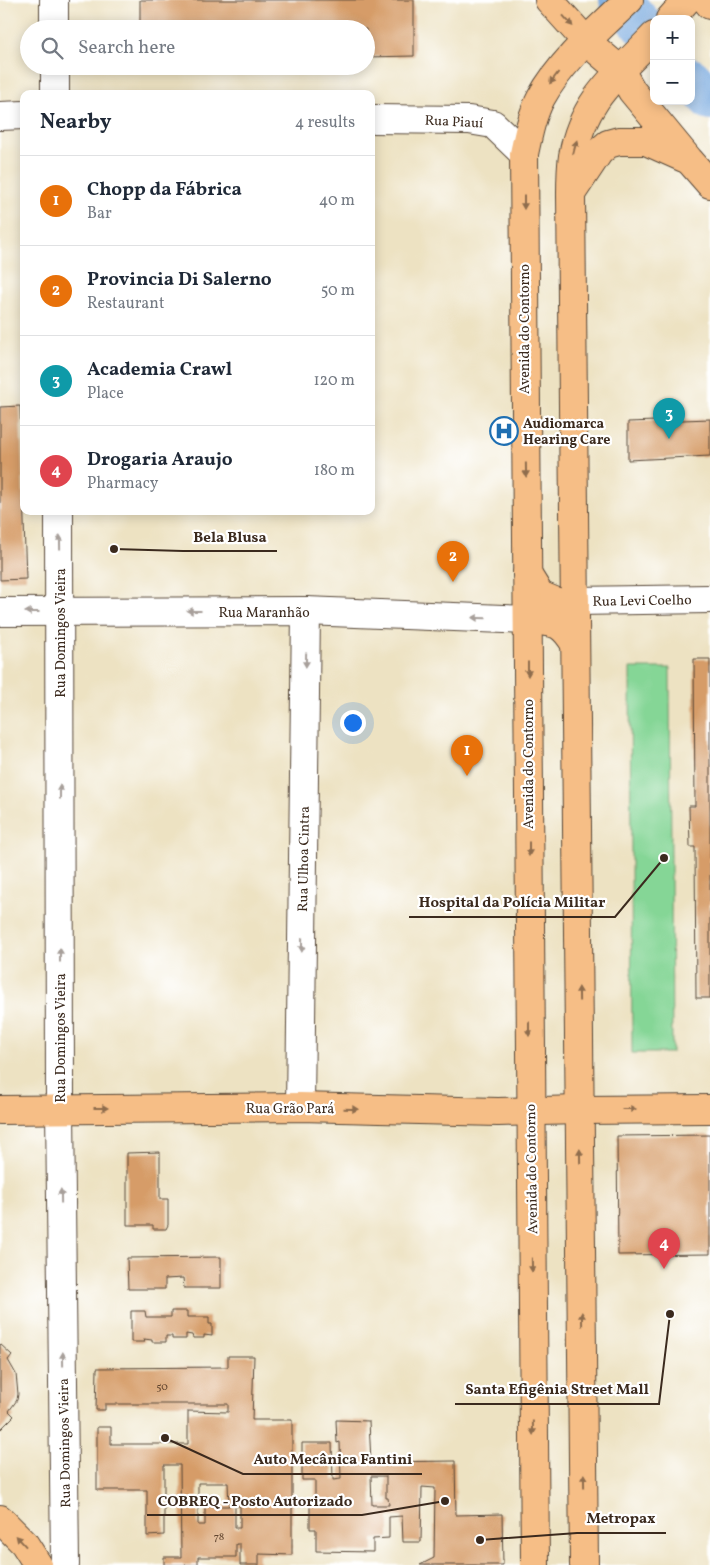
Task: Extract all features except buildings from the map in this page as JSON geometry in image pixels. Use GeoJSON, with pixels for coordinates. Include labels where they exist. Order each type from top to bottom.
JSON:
{"type":"FeatureCollection","features":[{"type":"Feature","properties":{"kind":"main road"},"geometry":{"type":"LineString","coordinates":[[549,0],[625,66],[632,91],[710,184]]}},
{"type":"Feature","properties":{"kind":"main road","name":"Avenida do Contorno"},"geometry":{"type":"LineString","coordinates":[[535,1565],[524,154],[530,126],[540,99],[552,81],[590,37],[628,0]]}},
{"type":"Feature","properties":{"kind":"main road"},"geometry":{"type":"LineString","coordinates":[[686,6],[710,5]]}},
{"type":"Feature","properties":{"kind":"main road"},"geometry":{"type":"LineString","coordinates":[[584,1565],[571,195],[573,157],[580,128],[594,100],[650,40]]}},
{"type":"Feature","properties":{"kind":"main road"},"geometry":{"type":"LineString","coordinates":[[571,195],[599,152],[608,144],[619,141],[646,141],[689,160]]}},
{"type":"Feature","properties":{"kind":"main road"},"geometry":{"type":"LineString","coordinates":[[527,574],[540,595],[559,603],[575,601]]}},
{"type":"Feature","properties":{"kind":"main road"},"geometry":{"type":"LineString","coordinates":[[528,620],[555,623],[566,630],[575,644]]}},
{"type":"Feature","properties":{"kind":"main road","name":"Rua Grão Pará"},"geometry":{"type":"LineString","coordinates":[[0,1110],[60,1108],[300,1108],[530,1112],[710,1109]]}},
{"type":"Feature","properties":{"kind":"main road"},"geometry":{"type":"LineString","coordinates":[[0,1519],[24,1543],[38,1565]]}},
{"type":"Feature","properties":{"kind":"street"},"geometry":{"type":"LineString","coordinates":[[54,0],[54,20]]}},
{"type":"Feature","properties":{"kind":"street"},"geometry":{"type":"LineString","coordinates":[[55,75],[55,90]]}},
{"type":"Feature","properties":{"kind":"street"},"geometry":{"type":"LineString","coordinates":[[0,116],[20,115]]}},
{"type":"Feature","properties":{"kind":"street","name":"Rua Piauí"},"geometry":{"type":"LineString","coordinates":[[375,119],[468,120],[493,124],[524,154]]}},
{"type":"Feature","properties":{"kind":"street","name":"Rua Domingos Vieira"},"geometry":{"type":"LineString","coordinates":[[59,515],[60,1108],[65,1565]]}},
{"type":"Feature","properties":{"kind":"street","name":"Rua Levi Coelho"},"geometry":{"type":"LineString","coordinates":[[575,601],[710,599]]}},
{"type":"Feature","properties":{"kind":"street","name":"Rua Maranhão"},"geometry":{"type":"LineString","coordinates":[[0,612],[306,611],[528,620]]}},
{"type":"Feature","properties":{"kind":"street","name":"Rua Ulhoa Cintra"},"geometry":{"type":"LineString","coordinates":[[300,1108],[306,611]]}},
{"type":"Feature","properties":{"kind":"green space"},"geometry":{"type":"Polygon","coordinates":[[[630,668],[670,668],[672,1053],[632,1053],[630,668]]]}},
{"type":"Feature","properties":{"kind":"waterway"},"geometry":{"type":"LineString","coordinates":[[620,0],[650,34]]}},
{"type":"Feature","properties":{"kind":"waterway"},"geometry":{"type":"LineString","coordinates":[[695,83],[710,99]]}},
{"type":"Feature","properties":{"kind":"place","name":"Audiomarca Hearing Care"},"geometry":{"type":"Point","coordinates":[504,431]}},
{"type":"Feature","properties":{"kind":"place","name":"Academia Crawl"},"geometry":{"type":"Point","coordinates":[669,439]}},
{"type":"Feature","properties":{"kind":"place","name":"Bela Blusa"},"geometry":{"type":"Point","coordinates":[114,549]}},
{"type":"Feature","properties":{"kind":"place","name":"Provincia Di Salerno"},"geometry":{"type":"Point","coordinates":[453,582]}},
{"type":"Feature","properties":{"kind":"place","name":"Chopp da Fábrica"},"geometry":{"type":"Point","coordinates":[467,776]}},
{"type":"Feature","properties":{"kind":"place","name":"Hospital da Polícia Militar"},"geometry":{"type":"Point","coordinates":[664,858]}},
{"type":"Feature","properties":{"kind":"place","name":"Drogaria Araujo"},"geometry":{"type":"Point","coordinates":[664,1269]}},
{"type":"Feature","properties":{"kind":"place","name":"Santa Efigênia Street Mall"},"geometry":{"type":"Point","coordinates":[670,1314]}},
{"type":"Feature","properties":{"kind":"place","name":"Auto Mecânica Fantini"},"geometry":{"type":"Point","coordinates":[165,1438]}},
{"type":"Feature","properties":{"kind":"place","name":"COBREQ - Posto Autorizado"},"geometry":{"type":"Point","coordinates":[445,1501]}},
{"type":"Feature","properties":{"kind":"place","name":"Metropax"},"geometry":{"type":"Point","coordinates":[480,1540]}}]}
